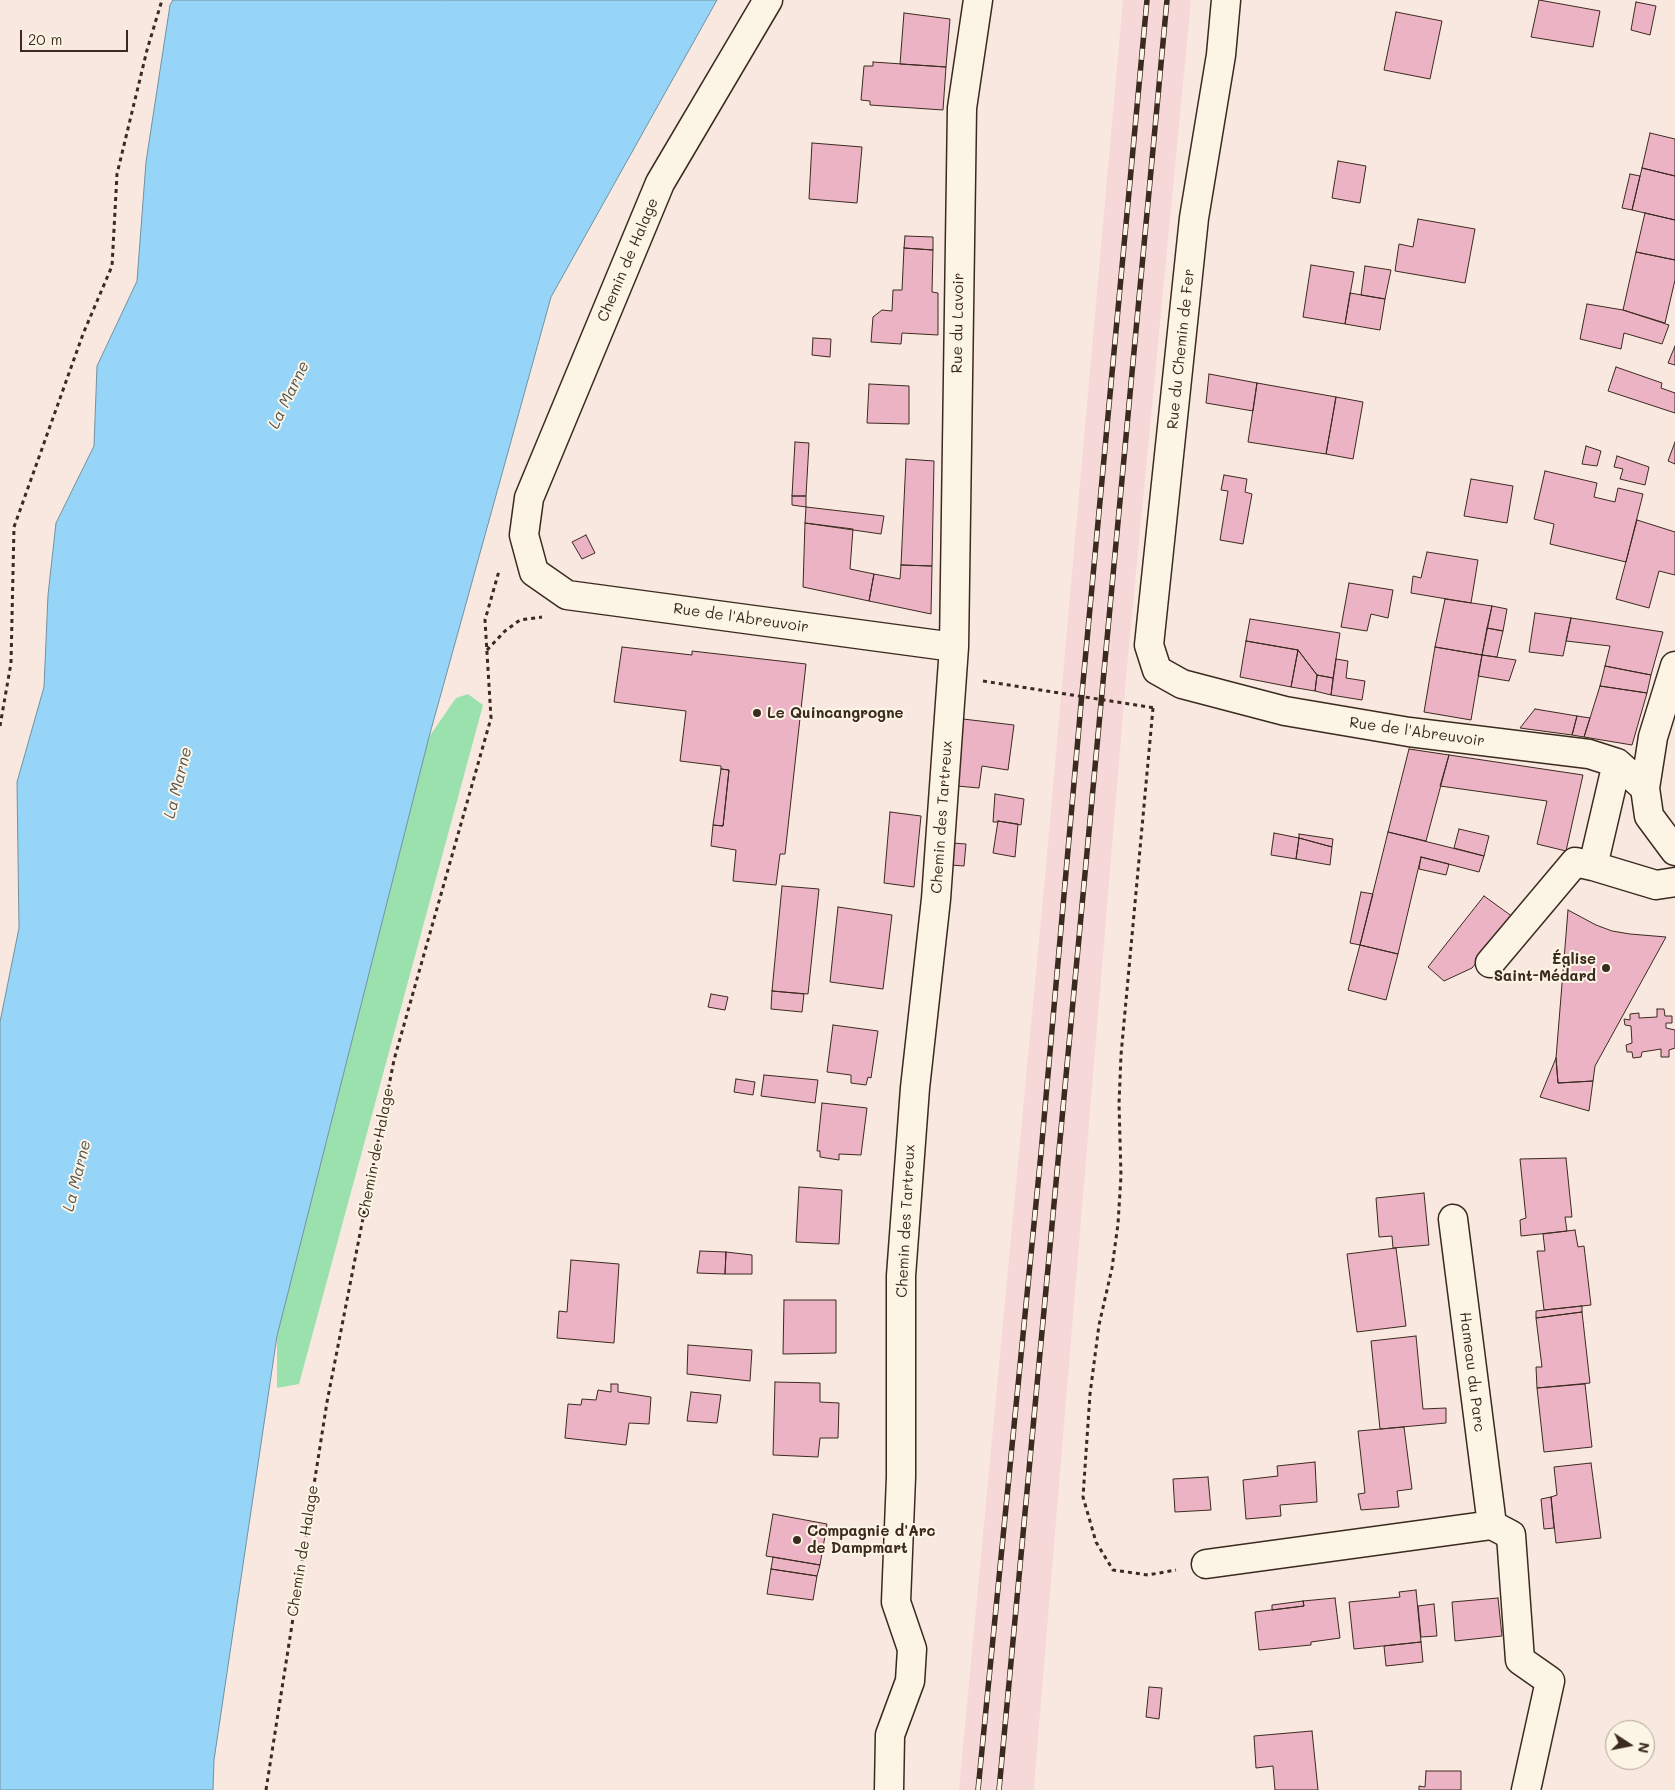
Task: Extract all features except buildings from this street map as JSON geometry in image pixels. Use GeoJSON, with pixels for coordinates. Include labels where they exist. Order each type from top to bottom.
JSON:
{"type":"FeatureCollection","features":[{"type":"Feature","properties":{"kind":"street","name":"Chemin de Halage"},"geometry":{"type":"LineString","coordinates":[[534,572],[524,535],[529,498],[660,183],[768,0]]}},
{"type":"Feature","properties":{"kind":"street","name":"Rue du Lavoir"},"geometry":{"type":"LineString","coordinates":[[954,646],[962,108],[978,0]]}},
{"type":"Feature","properties":{"kind":"street","name":"Rue du Chemin de Fer"},"geometry":{"type":"LineString","coordinates":[[1182,684],[1157,670],[1149,645],[1194,218],[1221,55],[1226,0]]}},
{"type":"Feature","properties":{"kind":"street","name":"Rue de l'Abreuvoir"},"geometry":{"type":"LineString","coordinates":[[534,572],[567,595],[954,646]]}},
{"type":"Feature","properties":{"kind":"street","name":"Chemin des Tartreux"},"geometry":{"type":"LineString","coordinates":[[889,1790],[890,1736],[910,1681],[912,1649],[896,1602],[901,1478],[901,1276],[915,1088],[936,899],[954,646]]}},
{"type":"Feature","properties":{"kind":"street"},"geometry":{"type":"LineString","coordinates":[[1675,666],[1653,737],[1645,788],[1649,816],[1675,851]]}},
{"type":"Feature","properties":{"kind":"street","name":"Rue de l'Abreuvoir"},"geometry":{"type":"LineString","coordinates":[[1182,684],[1294,713],[1409,732],[1589,754],[1617,764],[1645,788]]}},
{"type":"Feature","properties":{"kind":"street"},"geometry":{"type":"LineString","coordinates":[[1592,866],[1617,764]]}},
{"type":"Feature","properties":{"kind":"street"},"geometry":{"type":"LineString","coordinates":[[1490,963],[1575,862],[1656,885],[1675,882]]}},
{"type":"Feature","properties":{"kind":"street","name":"Hameau du Parc"},"geometry":{"type":"LineString","coordinates":[[1453,1219],[1492,1524]]}},
{"type":"Feature","properties":{"kind":"street"},"geometry":{"type":"LineString","coordinates":[[1206,1564],[1492,1524],[1510,1535],[1520,1660],[1550,1681],[1526,1790]]}},
{"type":"Feature","properties":{"kind":"path"},"geometry":{"type":"LineString","coordinates":[[0,726],[11,663],[14,526],[83,334],[112,266],[117,174],[147,50],[162,0]]}},
{"type":"Feature","properties":{"kind":"path","name":"Chemin de Halage"},"geometry":{"type":"LineString","coordinates":[[266,1790],[327,1402],[394,1060],[491,718],[485,620],[508,543],[524,535]]}},
{"type":"Feature","properties":{"kind":"path"},"geometry":{"type":"LineString","coordinates":[[1063,694],[1122,702]]}},
{"type":"Feature","properties":{"kind":"path"},"geometry":{"type":"LineString","coordinates":[[1154,708],[1121,1055],[1119,1104],[1122,1176],[1118,1224],[1112,1268],[1099,1325],[1091,1384],[1084,1497],[1096,1542],[1113,1570],[1148,1575],[1206,1564]]}},
{"type":"Feature","properties":{"kind":"shaded area"},"geometry":{"type":"Polygon","coordinates":[[[1123,0],[1191,0],[1127,666],[1034,1790],[959,1790],[1045,877],[1123,0]]]}},
{"type":"Feature","properties":{"kind":"green space"},"geometry":{"type":"Polygon","coordinates":[[[468,694],[483,705],[299,1384],[277,1388],[277,1336],[429,737],[456,698],[468,694]]]}},
{"type":"Feature","properties":{"kind":"water","name":"La Marne"},"geometry":{"type":"Polygon","coordinates":[[[173,0],[717,0],[551,297],[429,737],[277,1336],[214,1760],[213,1790],[0,1790],[0,1022],[19,928],[17,782],[44,687],[48,595],[56,523],[94,446],[97,366],[137,281],[146,162],[170,5],[173,0]]]}},
{"type":"Feature","properties":{"kind":"railway"},"geometry":{"type":"LineString","coordinates":[[978,1790],[1041,1153],[1147,0]]}},
{"type":"Feature","properties":{"kind":"railway"},"geometry":{"type":"LineString","coordinates":[[999,1790],[1167,0]]}},
{"type":"Feature","properties":{"kind":"place","name":"Le Quincangrogne"},"geometry":{"type":"Point","coordinates":[757,713]}},
{"type":"Feature","properties":{"kind":"place","name":"Église Saint-Médard"},"geometry":{"type":"Point","coordinates":[1606,968]}},
{"type":"Feature","properties":{"kind":"place","name":"Compagnie d'Arc de Dampmart"},"geometry":{"type":"Point","coordinates":[797,1540]}}]}
